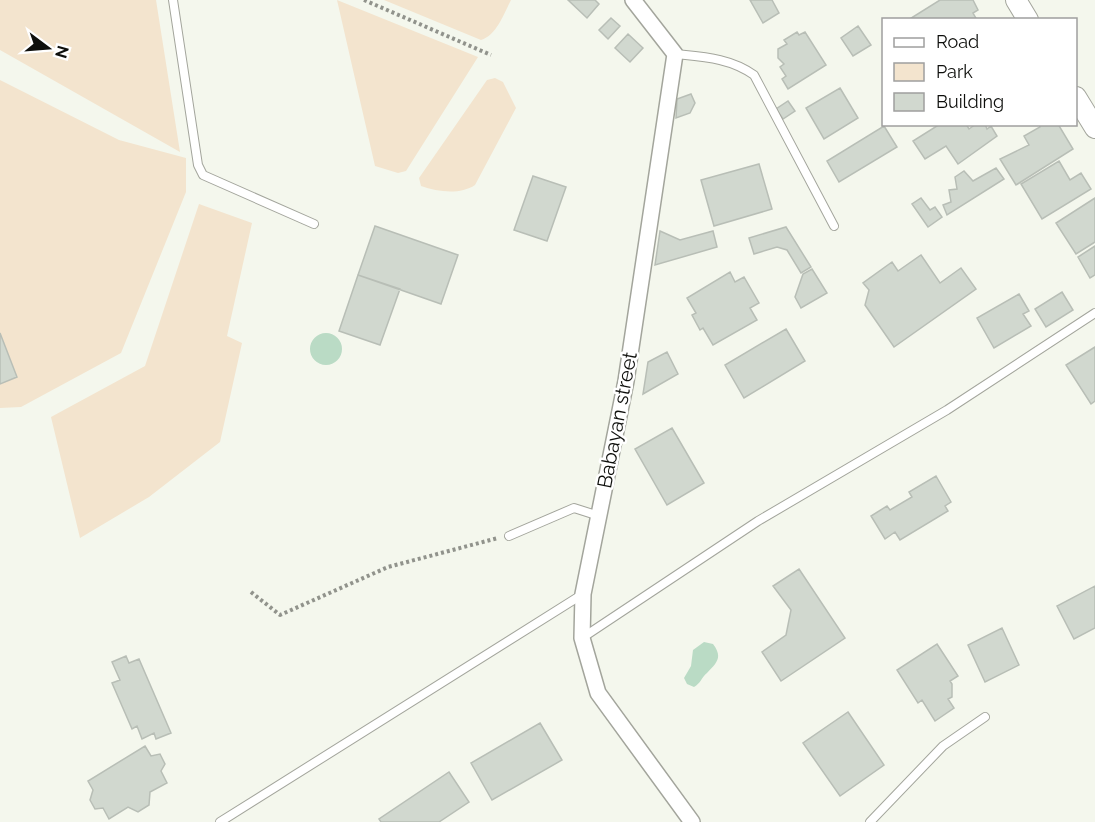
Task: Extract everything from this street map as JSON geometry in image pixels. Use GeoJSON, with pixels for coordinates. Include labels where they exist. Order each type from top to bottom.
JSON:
{"type":"FeatureCollection","features":[{"type":"Feature","properties":{"kind":"street"},"geometry":{"type":"LineString","coordinates":[[633,0],[675,54]]}},
{"type":"Feature","properties":{"kind":"street"},"geometry":{"type":"LineString","coordinates":[[1016,0],[1027,18]]}},
{"type":"Feature","properties":{"kind":"street","name":"Babayan street"},"geometry":{"type":"LineString","coordinates":[[675,54],[626,381],[583,594],[582,638],[598,693],[692,822]]}},
{"type":"Feature","properties":{"kind":"street"},"geometry":{"type":"LineString","coordinates":[[1077,99],[1095,128]]}},
{"type":"Feature","properties":{"kind":"lane"},"geometry":{"type":"LineString","coordinates":[[173,0],[198,165],[203,175],[314,224]]}},
{"type":"Feature","properties":{"kind":"lane"},"geometry":{"type":"LineString","coordinates":[[675,54],[726,60],[740,65],[754,75],[834,226]]}},
{"type":"Feature","properties":{"kind":"lane"},"geometry":{"type":"LineString","coordinates":[[582,638],[758,521],[947,410],[1095,313]]}},
{"type":"Feature","properties":{"kind":"lane"},"geometry":{"type":"LineString","coordinates":[[509,536],[574,508],[599,516]]}},
{"type":"Feature","properties":{"kind":"lane"},"geometry":{"type":"LineString","coordinates":[[220,822],[583,594]]}},
{"type":"Feature","properties":{"kind":"lane"},"geometry":{"type":"LineString","coordinates":[[870,822],[943,747],[985,717]]}},
{"type":"Feature","properties":{"kind":"path"},"geometry":{"type":"LineString","coordinates":[[364,0],[491,55]]}},
{"type":"Feature","properties":{"kind":"path"},"geometry":{"type":"LineString","coordinates":[[251,592],[280,615],[388,567],[509,536]]}},
{"type":"Feature","properties":{"kind":"green space"},"geometry":{"type":"Polygon","coordinates":[[[0,0],[156,0],[180,152],[0,50],[0,0]]]}},
{"type":"Feature","properties":{"kind":"green space"},"geometry":{"type":"Polygon","coordinates":[[[337,0],[478,57],[406,171],[398,173],[375,166],[337,0]]]}},
{"type":"Feature","properties":{"kind":"green space"},"geometry":{"type":"Polygon","coordinates":[[[384,0],[511,0],[496,29],[481,40],[384,0]]]}},
{"type":"Feature","properties":{"kind":"green space"},"geometry":{"type":"Polygon","coordinates":[[[495,78],[503,82],[516,108],[475,185],[449,192],[421,186],[419,178],[487,80],[495,78]]]}},
{"type":"Feature","properties":{"kind":"green space"},"geometry":{"type":"Polygon","coordinates":[[[0,80],[119,140],[186,158],[186,192],[121,353],[21,407],[0,408],[0,80]]]}},
{"type":"Feature","properties":{"kind":"green space"},"geometry":{"type":"Polygon","coordinates":[[[199,204],[252,223],[227,336],[242,343],[220,442],[149,497],[80,538],[51,417],[145,366],[199,204]]]}},
{"type":"Feature","properties":{"kind":"shaded area"},"geometry":{"type":"Polygon","coordinates":[[[326,333],[337,338],[342,349],[337,360],[326,365],[315,360],[310,349],[315,338],[326,333]]]}},
{"type":"Feature","properties":{"kind":"shaded area"},"geometry":{"type":"Polygon","coordinates":[[[704,642],[713,644],[718,653],[718,660],[694,687],[687,684],[684,678],[691,666],[693,650],[704,642]]]}},
{"type":"Feature","properties":{"kind":"building"},"geometry":{"type":"Polygon","coordinates":[[[568,0],[595,0],[599,4],[587,18],[568,0]]]}},
{"type":"Feature","properties":{"kind":"building"},"geometry":{"type":"Polygon","coordinates":[[[750,0],[772,0],[779,13],[763,23],[750,0]]]}},
{"type":"Feature","properties":{"kind":"building"},"geometry":{"type":"Polygon","coordinates":[[[940,0],[973,0],[978,10],[973,13],[976,18],[911,18],[940,0]]]}},
{"type":"Feature","properties":{"kind":"building"},"geometry":{"type":"Polygon","coordinates":[[[611,18],[620,26],[608,39],[599,30],[611,18]]]}},
{"type":"Feature","properties":{"kind":"building"},"geometry":{"type":"Polygon","coordinates":[[[858,26],[871,45],[853,56],[841,38],[858,26]]]}},
{"type":"Feature","properties":{"kind":"building"},"geometry":{"type":"Polygon","coordinates":[[[797,32],[799,35],[805,32],[826,65],[788,89],[782,79],[786,76],[780,67],[784,64],[778,58],[778,49],[787,44],[784,40],[797,32]]]}},
{"type":"Feature","properties":{"kind":"building"},"geometry":{"type":"Polygon","coordinates":[[[628,34],[643,48],[630,62],[615,48],[628,34]]]}},
{"type":"Feature","properties":{"kind":"building"},"geometry":{"type":"Polygon","coordinates":[[[840,88],[858,118],[824,139],[806,108],[840,88]]]}},
{"type":"Feature","properties":{"kind":"building"},"geometry":{"type":"Polygon","coordinates":[[[691,94],[695,103],[690,113],[676,118],[677,99],[691,94]]]}},
{"type":"Feature","properties":{"kind":"building"},"geometry":{"type":"Polygon","coordinates":[[[788,101],[795,111],[783,119],[776,109],[788,101]]]}},
{"type":"Feature","properties":{"kind":"building"},"geometry":{"type":"Polygon","coordinates":[[[884,126],[897,147],[839,182],[827,161],[884,126]]]}},
{"type":"Feature","properties":{"kind":"building"},"geometry":{"type":"Polygon","coordinates":[[[937,126],[967,126],[969,129],[973,126],[986,126],[987,129],[991,126],[997,136],[958,164],[946,146],[925,159],[913,141],[937,126]]]}},
{"type":"Feature","properties":{"kind":"building"},"geometry":{"type":"Polygon","coordinates":[[[1059,126],[1073,149],[1016,185],[1000,159],[1029,145],[1024,136],[1040,127],[1059,126]]]}},
{"type":"Feature","properties":{"kind":"building"},"geometry":{"type":"Polygon","coordinates":[[[1059,161],[1070,180],[1081,173],[1091,189],[1042,219],[1021,184],[1059,161]]]}},
{"type":"Feature","properties":{"kind":"building"},"geometry":{"type":"Polygon","coordinates":[[[759,164],[772,209],[714,226],[701,180],[759,164]]]}},
{"type":"Feature","properties":{"kind":"building"},"geometry":{"type":"Polygon","coordinates":[[[996,168],[1004,179],[947,215],[943,205],[951,202],[949,190],[957,189],[955,177],[964,171],[973,181],[996,168]]]}},
{"type":"Feature","properties":{"kind":"building"},"geometry":{"type":"Polygon","coordinates":[[[533,176],[566,187],[547,241],[514,230],[533,176]]]}},
{"type":"Feature","properties":{"kind":"building"},"geometry":{"type":"Polygon","coordinates":[[[921,198],[930,210],[935,207],[942,217],[928,227],[912,204],[921,198]]]}},
{"type":"Feature","properties":{"kind":"building"},"geometry":{"type":"Polygon","coordinates":[[[1095,198],[1095,242],[1076,254],[1056,223],[1095,198]]]}},
{"type":"Feature","properties":{"kind":"building"},"geometry":{"type":"Polygon","coordinates":[[[375,226],[458,255],[441,304],[358,275],[375,226]]]}},
{"type":"Feature","properties":{"kind":"building"},"geometry":{"type":"Polygon","coordinates":[[[786,227],[811,267],[801,273],[787,250],[777,247],[754,254],[749,238],[786,227]]]}},
{"type":"Feature","properties":{"kind":"building"},"geometry":{"type":"Polygon","coordinates":[[[660,231],[680,240],[713,231],[717,247],[655,265],[660,231]]]}},
{"type":"Feature","properties":{"kind":"building"},"geometry":{"type":"Polygon","coordinates":[[[1095,246],[1095,275],[1090,278],[1078,257],[1095,246]]]}},
{"type":"Feature","properties":{"kind":"building"},"geometry":{"type":"Polygon","coordinates":[[[921,255],[940,283],[961,268],[976,289],[894,347],[865,305],[869,290],[863,283],[892,262],[898,271],[921,255]]]}},
{"type":"Feature","properties":{"kind":"building"},"geometry":{"type":"Polygon","coordinates":[[[812,269],[827,293],[801,308],[795,297],[803,274],[812,269]]]}},
{"type":"Feature","properties":{"kind":"building"},"geometry":{"type":"Polygon","coordinates":[[[730,272],[735,282],[744,277],[759,303],[750,308],[757,320],[713,345],[703,328],[700,330],[692,315],[696,313],[687,298],[730,272]]]}},
{"type":"Feature","properties":{"kind":"building"},"geometry":{"type":"Polygon","coordinates":[[[358,275],[400,289],[380,345],[339,331],[358,275]]]}},
{"type":"Feature","properties":{"kind":"building"},"geometry":{"type":"Polygon","coordinates":[[[1062,292],[1073,310],[1046,327],[1035,309],[1062,292]]]}},
{"type":"Feature","properties":{"kind":"building"},"geometry":{"type":"Polygon","coordinates":[[[1019,294],[1029,311],[1023,314],[1031,326],[994,348],[977,318],[1019,294]]]}},
{"type":"Feature","properties":{"kind":"building"},"geometry":{"type":"Polygon","coordinates":[[[786,329],[805,361],[744,398],[725,365],[786,329]]]}},
{"type":"Feature","properties":{"kind":"building"},"geometry":{"type":"Polygon","coordinates":[[[0,333],[17,377],[0,384],[0,333]]]}},
{"type":"Feature","properties":{"kind":"building"},"geometry":{"type":"Polygon","coordinates":[[[1095,347],[1095,401],[1091,404],[1066,365],[1095,347]]]}},
{"type":"Feature","properties":{"kind":"building"},"geometry":{"type":"Polygon","coordinates":[[[667,352],[678,374],[643,394],[648,362],[667,352]]]}},
{"type":"Feature","properties":{"kind":"building"},"geometry":{"type":"Polygon","coordinates":[[[672,428],[704,483],[667,505],[635,449],[672,428]]]}},
{"type":"Feature","properties":{"kind":"building"},"geometry":{"type":"Polygon","coordinates":[[[936,476],[951,502],[945,506],[948,511],[900,540],[895,532],[885,539],[871,516],[887,506],[890,510],[912,497],[909,492],[936,476]]]}},
{"type":"Feature","properties":{"kind":"building"},"geometry":{"type":"Polygon","coordinates":[[[799,569],[845,638],[781,681],[762,652],[786,635],[791,610],[773,586],[799,569]]]}},
{"type":"Feature","properties":{"kind":"building"},"geometry":{"type":"Polygon","coordinates":[[[1095,586],[1095,628],[1074,639],[1057,606],[1095,586]]]}},
{"type":"Feature","properties":{"kind":"building"},"geometry":{"type":"Polygon","coordinates":[[[1002,628],[1019,665],[985,682],[968,645],[1002,628]]]}},
{"type":"Feature","properties":{"kind":"building"},"geometry":{"type":"Polygon","coordinates":[[[937,644],[958,676],[950,681],[952,697],[948,699],[954,708],[935,721],[922,700],[918,703],[897,670],[937,644]]]}},
{"type":"Feature","properties":{"kind":"building"},"geometry":{"type":"Polygon","coordinates":[[[126,656],[129,663],[139,659],[171,733],[156,739],[154,733],[142,739],[137,726],[132,729],[112,683],[120,680],[112,662],[126,656]]]}},
{"type":"Feature","properties":{"kind":"building"},"geometry":{"type":"Polygon","coordinates":[[[848,712],[884,765],[840,796],[803,743],[848,712]]]}},
{"type":"Feature","properties":{"kind":"building"},"geometry":{"type":"Polygon","coordinates":[[[540,723],[562,760],[492,800],[471,763],[540,723]]]}},
{"type":"Feature","properties":{"kind":"building"},"geometry":{"type":"Polygon","coordinates":[[[145,746],[151,756],[160,754],[165,764],[161,771],[167,783],[150,792],[149,805],[138,812],[128,807],[109,819],[103,808],[95,809],[90,800],[93,790],[88,781],[145,746]]]}},
{"type":"Feature","properties":{"kind":"building"},"geometry":{"type":"Polygon","coordinates":[[[449,772],[469,802],[439,822],[381,822],[379,819],[449,772]]]}}]}
